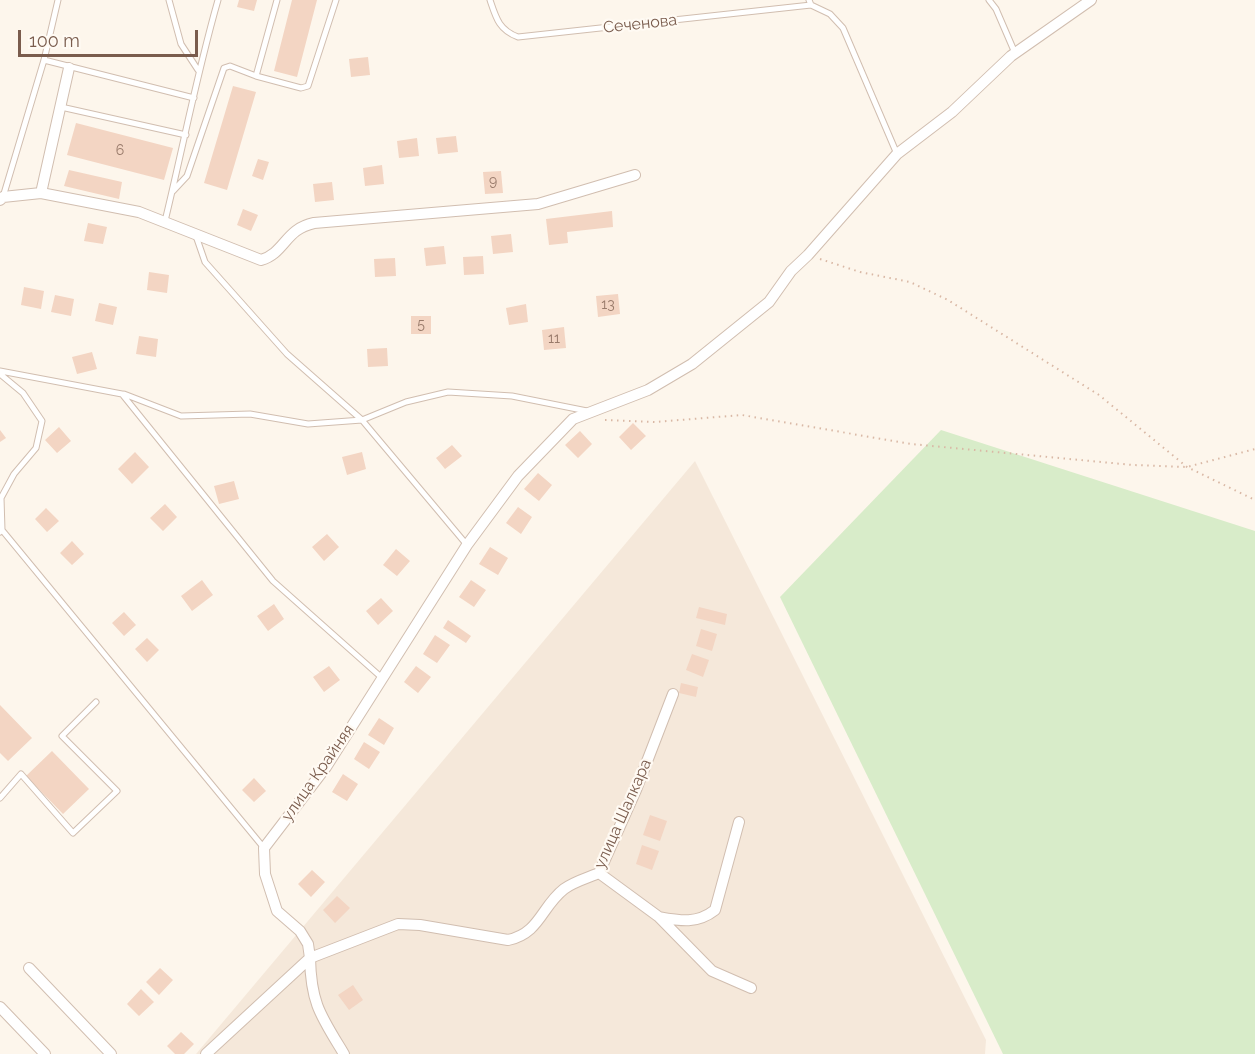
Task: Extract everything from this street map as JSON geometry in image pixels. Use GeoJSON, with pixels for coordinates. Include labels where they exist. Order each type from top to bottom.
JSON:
{"type":"FeatureCollection","features":[{"type":"Feature","properties":{"kind":"street","name":"улица Крайняя"},"geometry":{"type":"LineString","coordinates":[[264,848],[326,767],[381,677],[467,545],[518,477],[573,419],[596,416],[648,390],[692,364],[769,302],[791,271],[808,255],[897,154],[939,123],[1016,53],[1091,0]]}},
{"type":"Feature","properties":{"kind":"street"},"geometry":{"type":"LineString","coordinates":[[41,193],[69,68]]}},
{"type":"Feature","properties":{"kind":"street"},"geometry":{"type":"LineString","coordinates":[[2,199],[41,193],[139,212],[165,220],[196,236],[261,260],[271,257],[298,227],[314,223],[538,204],[635,175]]}},
{"type":"Feature","properties":{"kind":"street","name":"улица Шалкара"},"geometry":{"type":"LineString","coordinates":[[310,958],[398,924],[420,925],[508,940],[521,937],[533,927],[566,888],[598,873],[636,790],[673,694]]}},
{"type":"Feature","properties":{"kind":"street"},"geometry":{"type":"LineString","coordinates":[[659,917],[685,922],[705,918],[715,910],[739,822]]}},
{"type":"Feature","properties":{"kind":"street"},"geometry":{"type":"LineString","coordinates":[[264,848],[265,874],[277,911],[300,931],[308,944],[311,989],[317,1010],[344,1054]]}},
{"type":"Feature","properties":{"kind":"street"},"geometry":{"type":"LineString","coordinates":[[598,873],[659,917],[712,972],[751,988]]}},
{"type":"Feature","properties":{"kind":"street"},"geometry":{"type":"LineString","coordinates":[[206,1054],[310,958]]}},
{"type":"Feature","properties":{"kind":"street"},"geometry":{"type":"LineString","coordinates":[[29,968],[111,1054]]}},
{"type":"Feature","properties":{"kind":"street"},"geometry":{"type":"LineString","coordinates":[[0,1007],[45,1054]]}},
{"type":"Feature","properties":{"kind":"lane"},"geometry":{"type":"LineString","coordinates":[[2,199],[44,60],[58,0]]}},
{"type":"Feature","properties":{"kind":"lane"},"geometry":{"type":"LineString","coordinates":[[169,0],[181,44],[198,70]]}},
{"type":"Feature","properties":{"kind":"lane"},"geometry":{"type":"LineString","coordinates":[[165,220],[186,135],[198,70],[218,0]]}},
{"type":"Feature","properties":{"kind":"lane"},"geometry":{"type":"LineString","coordinates":[[256,76],[277,0]]}},
{"type":"Feature","properties":{"kind":"lane"},"geometry":{"type":"LineString","coordinates":[[173,191],[187,176],[224,68],[230,66],[256,76],[302,88],[308,86],[336,0]]}},
{"type":"Feature","properties":{"kind":"lane","name":"Сеченова"},"geometry":{"type":"LineString","coordinates":[[490,0],[497,22],[506,33],[518,37],[810,3]]}},
{"type":"Feature","properties":{"kind":"lane"},"geometry":{"type":"LineString","coordinates":[[989,0],[996,9],[1016,53]]}},
{"type":"Feature","properties":{"kind":"lane"},"geometry":{"type":"LineString","coordinates":[[810,3],[830,14],[843,28],[897,154]]}},
{"type":"Feature","properties":{"kind":"lane"},"geometry":{"type":"LineString","coordinates":[[44,60],[194,98]]}},
{"type":"Feature","properties":{"kind":"lane"},"geometry":{"type":"LineString","coordinates":[[61,107],[186,135]]}},
{"type":"Feature","properties":{"kind":"lane"},"geometry":{"type":"LineString","coordinates":[[196,236],[205,262],[287,354],[362,420],[467,545]]}},
{"type":"Feature","properties":{"kind":"lane"},"geometry":{"type":"LineString","coordinates":[[0,373],[122,394],[181,416],[250,414],[308,424],[362,420],[406,402],[448,392],[512,396],[596,416]]}},
{"type":"Feature","properties":{"kind":"lane"},"geometry":{"type":"LineString","coordinates":[[0,373],[23,393],[42,421],[36,448],[14,474],[1,498],[1,530],[264,848]]}},
{"type":"Feature","properties":{"kind":"lane"},"geometry":{"type":"LineString","coordinates":[[122,394],[273,581],[381,677]]}},
{"type":"Feature","properties":{"kind":"lane"},"geometry":{"type":"LineString","coordinates":[[0,798],[21,774],[73,833],[117,791],[62,736],[96,702]]}},
{"type":"Feature","properties":{"kind":"path"},"geometry":{"type":"LineString","coordinates":[[808,255],[860,272],[910,282],[948,300],[1099,395],[1187,467],[1255,500]]}},
{"type":"Feature","properties":{"kind":"path"},"geometry":{"type":"LineString","coordinates":[[596,416],[655,422],[742,415],[911,444],[1133,465],[1187,467],[1255,449]]}},
{"type":"Feature","properties":{"kind":"shaded area"},"geometry":{"type":"Polygon","coordinates":[[[695,461],[986,1040],[985,1054],[196,1054],[695,461]]]}},
{"type":"Feature","properties":{"kind":"green space"},"geometry":{"type":"Polygon","coordinates":[[[941,430],[1255,531],[1255,1054],[1003,1054],[780,597],[941,430]]]}},
{"type":"Feature","properties":{"kind":"building"},"geometry":{"type":"Polygon","coordinates":[[[239,0],[257,0],[254,11],[237,7],[239,0]]]}},
{"type":"Feature","properties":{"kind":"building"},"geometry":{"type":"Polygon","coordinates":[[[292,0],[317,0],[297,77],[274,71],[292,0]]]}},
{"type":"Feature","properties":{"kind":"building"},"geometry":{"type":"Polygon","coordinates":[[[368,57],[370,75],[351,77],[349,59],[368,57]]]}},
{"type":"Feature","properties":{"kind":"building"},"geometry":{"type":"Polygon","coordinates":[[[233,86],[256,92],[227,190],[204,183],[233,86]]]}},
{"type":"Feature","properties":{"kind":"building"},"geometry":{"type":"Polygon","coordinates":[[[76,123],[173,148],[164,180],[67,155],[76,123]]]}},
{"type":"Feature","properties":{"kind":"building"},"geometry":{"type":"Polygon","coordinates":[[[456,136],[458,152],[438,154],[436,138],[456,136]]]}},
{"type":"Feature","properties":{"kind":"building"},"geometry":{"type":"Polygon","coordinates":[[[417,138],[419,156],[399,158],[397,141],[417,138]]]}},
{"type":"Feature","properties":{"kind":"building"},"geometry":{"type":"Polygon","coordinates":[[[258,159],[269,162],[263,180],[252,176],[258,159]]]}},
{"type":"Feature","properties":{"kind":"building"},"geometry":{"type":"Polygon","coordinates":[[[382,165],[384,184],[365,186],[363,168],[382,165]]]}},
{"type":"Feature","properties":{"kind":"building"},"geometry":{"type":"Polygon","coordinates":[[[69,170],[122,182],[119,199],[64,186],[69,170]]]}},
{"type":"Feature","properties":{"kind":"building"},"geometry":{"type":"Polygon","coordinates":[[[501,171],[503,193],[485,194],[483,172],[501,171]]]}},
{"type":"Feature","properties":{"kind":"building"},"geometry":{"type":"Polygon","coordinates":[[[332,182],[334,200],[315,202],[313,184],[332,182]]]}},
{"type":"Feature","properties":{"kind":"building"},"geometry":{"type":"Polygon","coordinates":[[[243,209],[258,215],[251,231],[237,225],[243,209]]]}},
{"type":"Feature","properties":{"kind":"building"},"geometry":{"type":"Polygon","coordinates":[[[612,211],[613,227],[567,232],[568,243],[549,245],[546,219],[612,211]]]}},
{"type":"Feature","properties":{"kind":"building"},"geometry":{"type":"Polygon","coordinates":[[[88,223],[107,227],[103,244],[84,241],[88,223]]]}},
{"type":"Feature","properties":{"kind":"building"},"geometry":{"type":"Polygon","coordinates":[[[511,234],[513,252],[493,254],[491,236],[511,234]]]}},
{"type":"Feature","properties":{"kind":"building"},"geometry":{"type":"Polygon","coordinates":[[[444,246],[446,264],[426,266],[424,248],[444,246]]]}},
{"type":"Feature","properties":{"kind":"building"},"geometry":{"type":"Polygon","coordinates":[[[483,256],[484,274],[464,275],[463,257],[483,256]]]}},
{"type":"Feature","properties":{"kind":"building"},"geometry":{"type":"Polygon","coordinates":[[[395,258],[396,276],[375,277],[374,259],[395,258]]]}},
{"type":"Feature","properties":{"kind":"building"},"geometry":{"type":"Polygon","coordinates":[[[149,272],[169,275],[167,293],[147,290],[149,272]]]}},
{"type":"Feature","properties":{"kind":"building"},"geometry":{"type":"Polygon","coordinates":[[[24,287],[44,291],[41,309],[21,305],[24,287]]]}},
{"type":"Feature","properties":{"kind":"building"},"geometry":{"type":"Polygon","coordinates":[[[618,294],[620,314],[598,317],[596,296],[618,294]]]}},
{"type":"Feature","properties":{"kind":"building"},"geometry":{"type":"Polygon","coordinates":[[[55,295],[74,299],[71,316],[51,312],[55,295]]]}},
{"type":"Feature","properties":{"kind":"building"},"geometry":{"type":"Polygon","coordinates":[[[99,303],[117,307],[113,325],[95,321],[99,303]]]}},
{"type":"Feature","properties":{"kind":"building"},"geometry":{"type":"Polygon","coordinates":[[[526,304],[528,322],[509,325],[506,308],[526,304]]]}},
{"type":"Feature","properties":{"kind":"building"},"geometry":{"type":"Polygon","coordinates":[[[411,316],[431,316],[431,334],[411,334],[411,316]]]}},
{"type":"Feature","properties":{"kind":"building"},"geometry":{"type":"Polygon","coordinates":[[[564,327],[566,348],[544,350],[542,330],[564,327]]]}},
{"type":"Feature","properties":{"kind":"building"},"geometry":{"type":"Polygon","coordinates":[[[139,336],[158,339],[156,357],[136,354],[139,336]]]}},
{"type":"Feature","properties":{"kind":"building"},"geometry":{"type":"Polygon","coordinates":[[[387,348],[388,366],[368,367],[367,349],[387,348]]]}},
{"type":"Feature","properties":{"kind":"building"},"geometry":{"type":"Polygon","coordinates":[[[92,352],[97,369],[77,374],[72,357],[92,352]]]}},
{"type":"Feature","properties":{"kind":"building"},"geometry":{"type":"Polygon","coordinates":[[[633,423],[646,436],[631,450],[619,437],[633,423]]]}},
{"type":"Feature","properties":{"kind":"building"},"geometry":{"type":"Polygon","coordinates":[[[59,427],[71,441],[57,453],[45,440],[59,427]]]}},
{"type":"Feature","properties":{"kind":"building"},"geometry":{"type":"Polygon","coordinates":[[[0,430],[6,438],[0,442],[0,430]]]}},
{"type":"Feature","properties":{"kind":"building"},"geometry":{"type":"Polygon","coordinates":[[[580,431],[592,444],[578,458],[565,445],[580,431]]]}},
{"type":"Feature","properties":{"kind":"building"},"geometry":{"type":"Polygon","coordinates":[[[452,445],[462,456],[445,469],[436,458],[452,445]]]}},
{"type":"Feature","properties":{"kind":"building"},"geometry":{"type":"Polygon","coordinates":[[[135,452],[149,467],[132,484],[118,469],[135,452]]]}},
{"type":"Feature","properties":{"kind":"building"},"geometry":{"type":"Polygon","coordinates":[[[362,452],[366,469],[347,475],[342,457],[362,452]]]}},
{"type":"Feature","properties":{"kind":"building"},"geometry":{"type":"Polygon","coordinates":[[[538,473],[552,485],[539,501],[524,489],[538,473]]]}},
{"type":"Feature","properties":{"kind":"building"},"geometry":{"type":"Polygon","coordinates":[[[234,481],[239,499],[219,504],[214,486],[234,481]]]}},
{"type":"Feature","properties":{"kind":"building"},"geometry":{"type":"Polygon","coordinates":[[[165,504],[177,517],[163,531],[150,518],[165,504]]]}},
{"type":"Feature","properties":{"kind":"building"},"geometry":{"type":"Polygon","coordinates":[[[518,507],[532,517],[521,534],[506,523],[518,507]]]}},
{"type":"Feature","properties":{"kind":"building"},"geometry":{"type":"Polygon","coordinates":[[[46,508],[59,521],[47,532],[35,519],[46,508]]]}},
{"type":"Feature","properties":{"kind":"building"},"geometry":{"type":"Polygon","coordinates":[[[327,534],[339,547],[324,561],[312,547],[327,534]]]}},
{"type":"Feature","properties":{"kind":"building"},"geometry":{"type":"Polygon","coordinates":[[[72,541],[84,554],[72,565],[60,553],[72,541]]]}},
{"type":"Feature","properties":{"kind":"building"},"geometry":{"type":"Polygon","coordinates":[[[490,547],[508,558],[498,575],[479,564],[490,547]]]}},
{"type":"Feature","properties":{"kind":"building"},"geometry":{"type":"Polygon","coordinates":[[[396,549],[410,561],[397,576],[383,565],[396,549]]]}},
{"type":"Feature","properties":{"kind":"building"},"geometry":{"type":"Polygon","coordinates":[[[202,580],[213,595],[192,611],[181,596],[202,580]]]}},
{"type":"Feature","properties":{"kind":"building"},"geometry":{"type":"Polygon","coordinates":[[[471,580],[486,590],[474,607],[459,597],[471,580]]]}},
{"type":"Feature","properties":{"kind":"building"},"geometry":{"type":"Polygon","coordinates":[[[381,598],[393,611],[378,625],[366,611],[381,598]]]}},
{"type":"Feature","properties":{"kind":"building"},"geometry":{"type":"Polygon","coordinates":[[[274,604],[284,619],[268,631],[257,616],[274,604]]]}},
{"type":"Feature","properties":{"kind":"building"},"geometry":{"type":"Polygon","coordinates":[[[699,607],[727,614],[725,625],[696,618],[699,607]]]}},
{"type":"Feature","properties":{"kind":"building"},"geometry":{"type":"Polygon","coordinates":[[[124,612],[136,625],[124,636],[112,623],[124,612]]]}},
{"type":"Feature","properties":{"kind":"building"},"geometry":{"type":"Polygon","coordinates":[[[448,620],[471,636],[466,643],[443,628],[448,620]]]}},
{"type":"Feature","properties":{"kind":"building"},"geometry":{"type":"Polygon","coordinates":[[[701,629],[717,634],[712,651],[696,646],[701,629]]]}},
{"type":"Feature","properties":{"kind":"building"},"geometry":{"type":"Polygon","coordinates":[[[435,635],[450,645],[437,663],[423,654],[435,635]]]}},
{"type":"Feature","properties":{"kind":"building"},"geometry":{"type":"Polygon","coordinates":[[[147,638],[159,650],[147,662],[135,649],[147,638]]]}},
{"type":"Feature","properties":{"kind":"building"},"geometry":{"type":"Polygon","coordinates":[[[692,654],[709,660],[703,677],[686,670],[692,654]]]}},
{"type":"Feature","properties":{"kind":"building"},"geometry":{"type":"Polygon","coordinates":[[[329,666],[340,680],[324,692],[313,677],[329,666]]]}},
{"type":"Feature","properties":{"kind":"building"},"geometry":{"type":"Polygon","coordinates":[[[416,666],[431,677],[418,693],[404,682],[416,666]]]}},
{"type":"Feature","properties":{"kind":"building"},"geometry":{"type":"Polygon","coordinates":[[[681,683],[698,687],[696,697],[679,693],[681,683]]]}},
{"type":"Feature","properties":{"kind":"building"},"geometry":{"type":"Polygon","coordinates":[[[0,705],[32,738],[8,761],[0,753],[0,705]]]}},
{"type":"Feature","properties":{"kind":"building"},"geometry":{"type":"Polygon","coordinates":[[[379,718],[394,728],[384,745],[368,735],[379,718]]]}},
{"type":"Feature","properties":{"kind":"building"},"geometry":{"type":"Polygon","coordinates":[[[364,742],[380,752],[369,769],[354,759],[364,742]]]}},
{"type":"Feature","properties":{"kind":"building"},"geometry":{"type":"Polygon","coordinates":[[[52,751],[89,789],[63,814],[26,776],[52,751]]]}},
{"type":"Feature","properties":{"kind":"building"},"geometry":{"type":"Polygon","coordinates":[[[343,774],[358,784],[347,801],[332,792],[343,774]]]}},
{"type":"Feature","properties":{"kind":"building"},"geometry":{"type":"Polygon","coordinates":[[[254,778],[266,791],[254,802],[242,790],[254,778]]]}},
{"type":"Feature","properties":{"kind":"building"},"geometry":{"type":"Polygon","coordinates":[[[650,815],[667,821],[660,841],[643,835],[650,815]]]}},
{"type":"Feature","properties":{"kind":"building"},"geometry":{"type":"Polygon","coordinates":[[[642,845],[659,851],[652,870],[636,864],[642,845]]]}},
{"type":"Feature","properties":{"kind":"building"},"geometry":{"type":"Polygon","coordinates":[[[312,870],[325,882],[311,897],[298,884],[312,870]]]}},
{"type":"Feature","properties":{"kind":"building"},"geometry":{"type":"Polygon","coordinates":[[[337,896],[350,908],[335,923],[323,910],[337,896]]]}},
{"type":"Feature","properties":{"kind":"building"},"geometry":{"type":"Polygon","coordinates":[[[160,968],[173,980],[159,995],[146,982],[160,968]]]}},
{"type":"Feature","properties":{"kind":"building"},"geometry":{"type":"Polygon","coordinates":[[[353,985],[363,1000],[349,1010],[338,995],[353,985]]]}},
{"type":"Feature","properties":{"kind":"building"},"geometry":{"type":"Polygon","coordinates":[[[141,989],[154,1002],[139,1016],[127,1004],[141,989]]]}},
{"type":"Feature","properties":{"kind":"building"},"geometry":{"type":"Polygon","coordinates":[[[181,1032],[194,1044],[184,1054],[175,1054],[167,1046],[181,1032]]]}}]}
